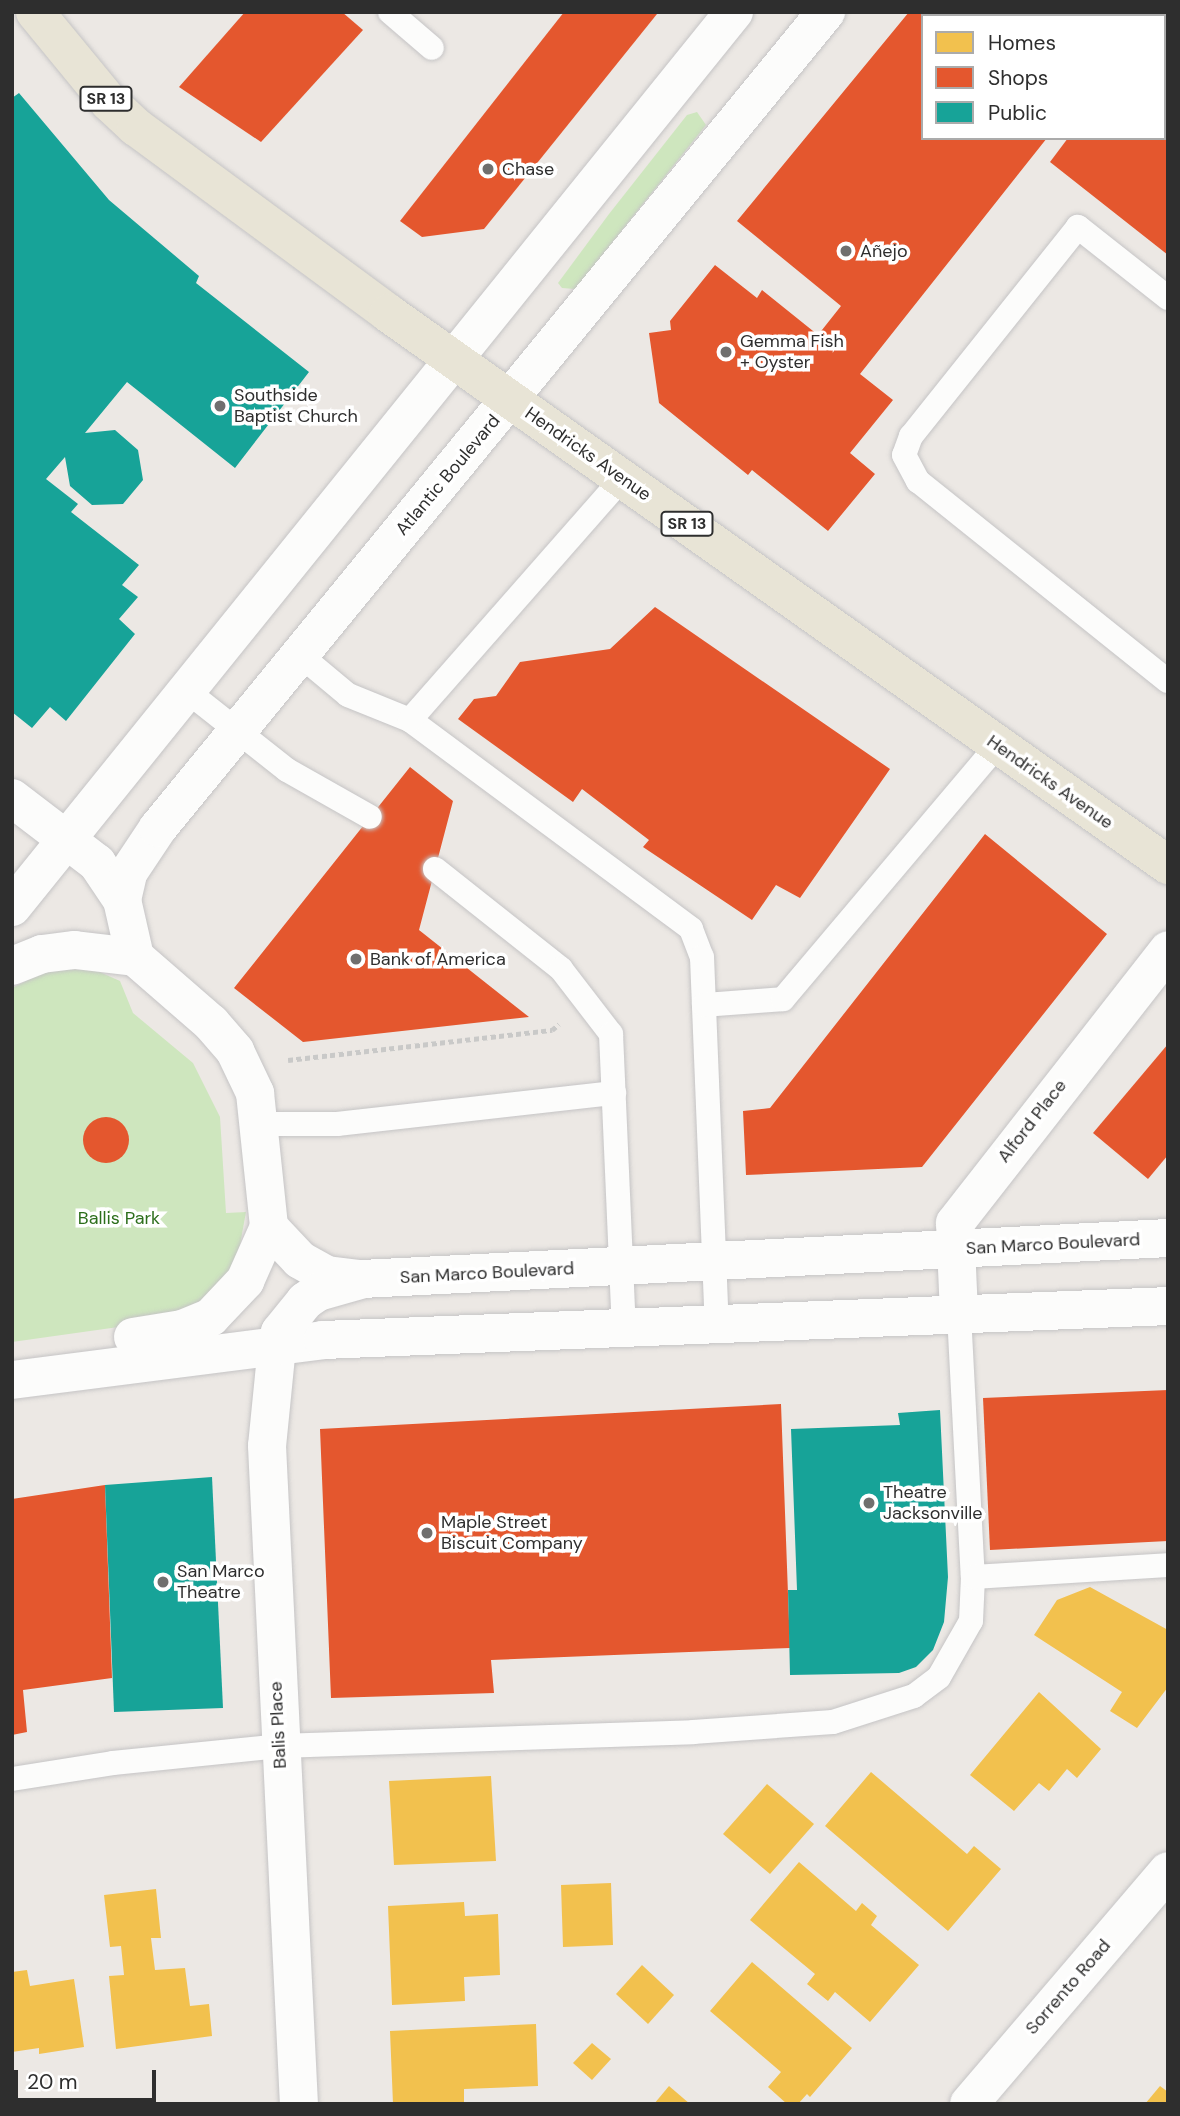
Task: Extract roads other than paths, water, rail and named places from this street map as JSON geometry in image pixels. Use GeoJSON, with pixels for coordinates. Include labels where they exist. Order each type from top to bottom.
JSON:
{"type":"FeatureCollection","features":[{"type":"Feature","properties":{"kind":"main road","name":"Hendricks Avenue"},"geometry":{"type":"LineString","coordinates":[[35,12],[108,102],[136,127],[511,400],[1168,865]]}},
{"type":"Feature","properties":{"kind":"main road"},"geometry":{"type":"LineString","coordinates":[[12,907],[734,12]]}},
{"type":"Feature","properties":{"kind":"main road","name":"Atlantic Boulevard"},"geometry":{"type":"LineString","coordinates":[[135,957],[122,900],[128,873],[158,828],[826,12]]}},
{"type":"Feature","properties":{"kind":"main road"},"geometry":{"type":"LineString","coordinates":[[12,798],[97,863],[122,900]]}},
{"type":"Feature","properties":{"kind":"main road"},"geometry":{"type":"LineString","coordinates":[[12,965],[42,954],[75,950],[135,957],[211,1023],[235,1051],[252,1085],[261,1124],[270,1227],[245,1281],[225,1305],[196,1325],[12,1358]]}},
{"type":"Feature","properties":{"kind":"main road","name":"Alford Place"},"geometry":{"type":"LineString","coordinates":[[959,1314],[955,1223],[981,1186],[1168,950]]}},
{"type":"Feature","properties":{"kind":"main road","name":"San Marco Boulevard"},"geometry":{"type":"LineString","coordinates":[[270,1227],[312,1268],[362,1279],[1168,1238]]}},
{"type":"Feature","properties":{"kind":"main road"},"geometry":{"type":"LineString","coordinates":[[277,1346],[284,1326],[305,1301],[326,1289],[362,1279]]}},
{"type":"Feature","properties":{"kind":"main road"},"geometry":{"type":"LineString","coordinates":[[12,1380],[277,1346],[624,1327],[1168,1306]]}},
{"type":"Feature","properties":{"kind":"main road","name":"Balis Place"},"geometry":{"type":"LineString","coordinates":[[277,1346],[267,1446],[279,1746],[299,2104]]}},
{"type":"Feature","properties":{"kind":"main road","name":"Sorrento Road"},"geometry":{"type":"LineString","coordinates":[[969,2104],[1168,1871]]}},
{"type":"Feature","properties":{"kind":"lane"},"geometry":{"type":"LineString","coordinates":[[390,12],[432,48]]}},
{"type":"Feature","properties":{"kind":"lane"},"geometry":{"type":"LineString","coordinates":[[1168,298],[1078,227],[911,436],[904,455],[918,481],[1168,681]]}},
{"type":"Feature","properties":{"kind":"lane"},"geometry":{"type":"LineString","coordinates":[[410,720],[622,479]]}},
{"type":"Feature","properties":{"kind":"lane"},"geometry":{"type":"LineString","coordinates":[[300,655],[348,695],[410,720],[691,929],[702,957],[716,1324]]}},
{"type":"Feature","properties":{"kind":"lane"},"geometry":{"type":"LineString","coordinates":[[187,691],[287,770],[370,817]]}},
{"type":"Feature","properties":{"kind":"lane"},"geometry":{"type":"LineString","coordinates":[[704,1005],[783,999],[998,745]]}},
{"type":"Feature","properties":{"kind":"lane"},"geometry":{"type":"LineString","coordinates":[[435,869],[561,969],[611,1034],[624,1327]]}},
{"type":"Feature","properties":{"kind":"lane"},"geometry":{"type":"LineString","coordinates":[[261,1124],[337,1124],[614,1093]]}},
{"type":"Feature","properties":{"kind":"lane"},"geometry":{"type":"LineString","coordinates":[[12,1779],[113,1763],[279,1746],[693,1732],[833,1722],[914,1696],[939,1677],[971,1621],[973,1577],[959,1314]]}},
{"type":"Feature","properties":{"kind":"lane"},"geometry":{"type":"LineString","coordinates":[[973,1577],[1168,1565]]}},
{"type":"Feature","properties":{"kind":"place","name":"Chase"},"geometry":{"type":"Point","coordinates":[488,169]}},
{"type":"Feature","properties":{"kind":"place","name":"Añejo"},"geometry":{"type":"Point","coordinates":[846,251]}},
{"type":"Feature","properties":{"kind":"place","name":"Gemma Fish + Oyster"},"geometry":{"type":"Point","coordinates":[726,352]}},
{"type":"Feature","properties":{"kind":"place","name":"Southside Baptist Church"},"geometry":{"type":"Point","coordinates":[220,406]}},
{"type":"Feature","properties":{"kind":"place","name":"Bank of America"},"geometry":{"type":"Point","coordinates":[356,959]}},
{"type":"Feature","properties":{"kind":"place","name":"Theatre Jacksonville"},"geometry":{"type":"Point","coordinates":[869,1503]}},
{"type":"Feature","properties":{"kind":"place","name":"Maple Street Biscuit Company"},"geometry":{"type":"Point","coordinates":[427,1533]}},
{"type":"Feature","properties":{"kind":"place","name":"San Marco Theatre"},"geometry":{"type":"Point","coordinates":[163,1582]}},
{"type":"Feature","properties":{"kind":"park label","name":"Ballis Park"},"geometry":{"type":"Point","coordinates":[119,1218]}}]}
